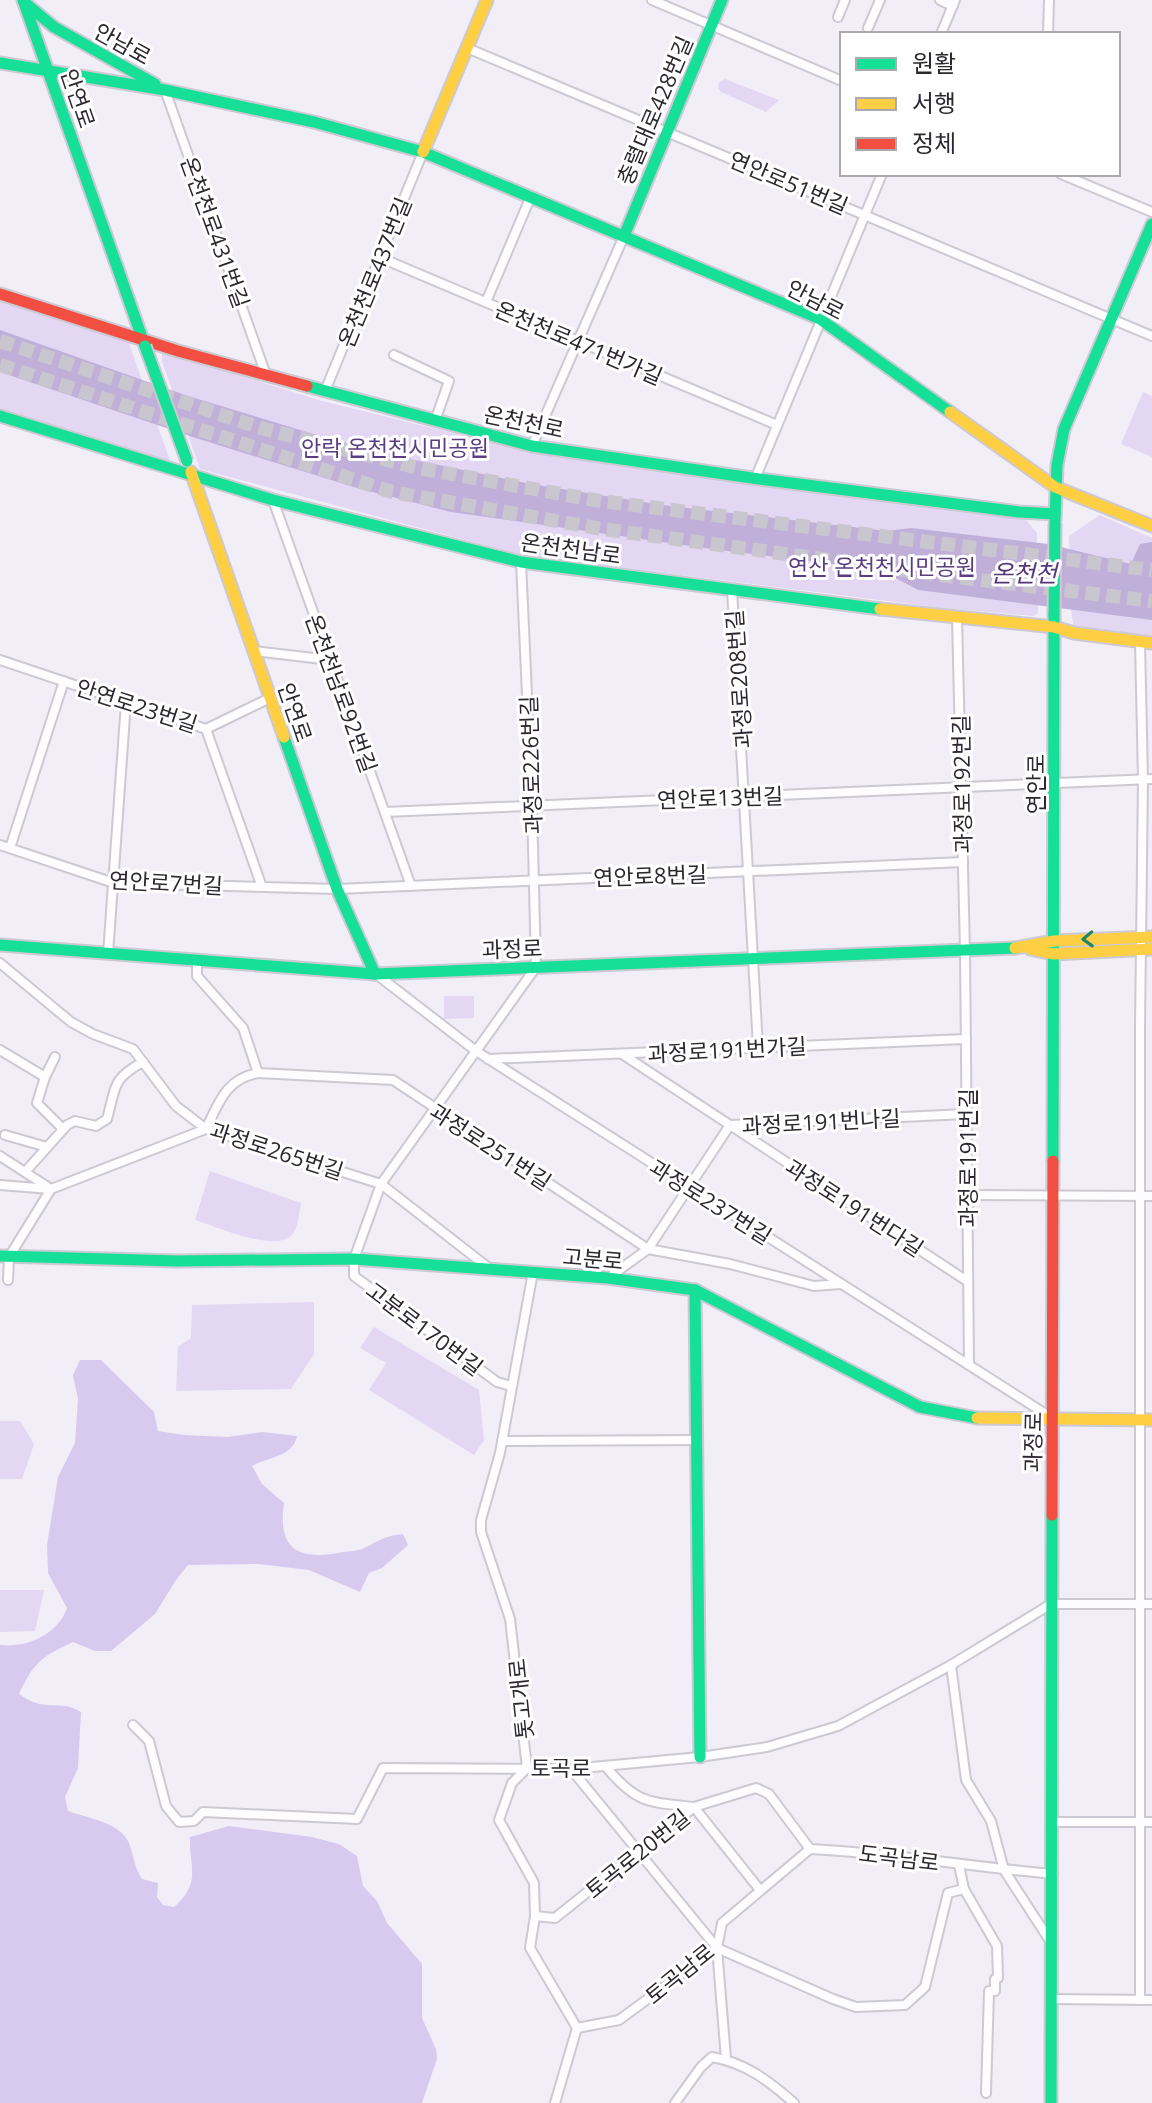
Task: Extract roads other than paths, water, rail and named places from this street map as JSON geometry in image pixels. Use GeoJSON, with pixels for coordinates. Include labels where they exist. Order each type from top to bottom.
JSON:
{"type":"FeatureCollection","features":[{"type":"Feature","properties":{"kind":"street"},"geometry":{"type":"LineString","coordinates":[[423,152],[487,0]]}},
{"type":"Feature","properties":{"kind":"street"},"geometry":{"type":"LineString","coordinates":[[652,0],[840,80]]}},
{"type":"Feature","properties":{"kind":"street","name":"충렬대로428번길"},"geometry":{"type":"LineString","coordinates":[[624,236],[722,0]]}},
{"type":"Feature","properties":{"kind":"street"},"geometry":{"type":"LineString","coordinates":[[838,17],[845,0]]}},
{"type":"Feature","properties":{"kind":"street"},"geometry":{"type":"LineString","coordinates":[[868,28],[880,0]]}},
{"type":"Feature","properties":{"kind":"street"},"geometry":{"type":"LineString","coordinates":[[940,0],[954,3],[942,32]]}},
{"type":"Feature","properties":{"kind":"street"},"geometry":{"type":"LineString","coordinates":[[1048,32],[1049,0]]}},
{"type":"Feature","properties":{"kind":"street","name":"안연로"},"geometry":{"type":"LineString","coordinates":[[23,1],[337,889],[375,974]]}},
{"type":"Feature","properties":{"kind":"street","name":"안남로"},"geometry":{"type":"LineString","coordinates":[[23,1],[54,27],[165,90]]}},
{"type":"Feature","properties":{"kind":"street","name":"연안로51번길"},"geometry":{"type":"LineString","coordinates":[[467,48],[1152,336]]}},
{"type":"Feature","properties":{"kind":"street","name":"안남로"},"geometry":{"type":"LineString","coordinates":[[0,63],[165,90],[314,122],[423,152],[820,319],[1055,487]]}},
{"type":"Feature","properties":{"kind":"street","name":"온천천로431번길"},"geometry":{"type":"LineString","coordinates":[[165,90],[266,375]]}},
{"type":"Feature","properties":{"kind":"street","name":"온천천로437번길"},"geometry":{"type":"LineString","coordinates":[[325,391],[423,152]]}},
{"type":"Feature","properties":{"kind":"street"},"geometry":{"type":"LineString","coordinates":[[755,479],[881,176]]}},
{"type":"Feature","properties":{"kind":"street"},"geometry":{"type":"LineString","coordinates":[[1066,176],[1152,212]]}},
{"type":"Feature","properties":{"kind":"street"},"geometry":{"type":"LineString","coordinates":[[486,302],[531,196]]}},
{"type":"Feature","properties":{"kind":"street"},"geometry":{"type":"LineString","coordinates":[[1055,517],[1055,487],[1064,429],[1152,224]]}},
{"type":"Feature","properties":{"kind":"street"},"geometry":{"type":"LineString","coordinates":[[532,446],[624,236]]}},
{"type":"Feature","properties":{"kind":"street","name":"온천천로471번가길"},"geometry":{"type":"LineString","coordinates":[[381,258],[777,425]]}},
{"type":"Feature","properties":{"kind":"street","name":"온천천로"},"geometry":{"type":"LineString","coordinates":[[0,294],[144,344],[532,446],[755,479],[1055,517]]}},
{"type":"Feature","properties":{"kind":"street"},"geometry":{"type":"LineString","coordinates":[[394,355],[449,381],[435,421]]}},
{"type":"Feature","properties":{"kind":"street","name":"온천천남로"},"geometry":{"type":"LineString","coordinates":[[0,416],[273,500],[521,562],[957,617],[1054,620],[1074,633],[1146,642]]}},
{"type":"Feature","properties":{"kind":"street"},"geometry":{"type":"LineString","coordinates":[[1055,487],[1152,526]]}},
{"type":"Feature","properties":{"kind":"street","name":"온천천남로92번길"},"geometry":{"type":"LineString","coordinates":[[273,500],[411,886]]}},
{"type":"Feature","properties":{"kind":"street","name":"연안로"},"geometry":{"type":"LineString","coordinates":[[1054,941],[1055,517]]}},
{"type":"Feature","properties":{"kind":"street","name":"과정로226번길"},"geometry":{"type":"LineString","coordinates":[[521,562],[536,967]]}},
{"type":"Feature","properties":{"kind":"street","name":"과정로208번길"},"geometry":{"type":"LineString","coordinates":[[732,590],[758,1047]]}},
{"type":"Feature","properties":{"kind":"street","name":"과정로192번길"},"geometry":{"type":"LineString","coordinates":[[957,617],[965,951]]}},
{"type":"Feature","properties":{"kind":"street"},"geometry":{"type":"LineString","coordinates":[[1140,2000],[1140,1604],[1146,1420],[1140,1196],[1140,1026],[1147,943],[1142,849],[1148,779],[1146,642]]}},
{"type":"Feature","properties":{"kind":"street"},"geometry":{"type":"LineString","coordinates":[[254,651],[330,660]]}},
{"type":"Feature","properties":{"kind":"street","name":"안연로23번길"},"geometry":{"type":"LineString","coordinates":[[0,660],[206,729],[270,698]]}},
{"type":"Feature","properties":{"kind":"street"},"geometry":{"type":"LineString","coordinates":[[5,847],[64,681]]}},
{"type":"Feature","properties":{"kind":"street"},"geometry":{"type":"LineString","coordinates":[[108,954],[126,702]]}},
{"type":"Feature","properties":{"kind":"street"},"geometry":{"type":"LineString","coordinates":[[206,729],[262,887]]}},
{"type":"Feature","properties":{"kind":"street","name":"연안로13번길"},"geometry":{"type":"LineString","coordinates":[[385,812],[1148,779]]}},
{"type":"Feature","properties":{"kind":"street","name":"연안로7번길"},"geometry":{"type":"LineString","coordinates":[[5,847],[114,883],[337,889]]}},
{"type":"Feature","properties":{"kind":"street"},"geometry":{"type":"LineString","coordinates":[[1142,849],[1152,849]]}},
{"type":"Feature","properties":{"kind":"street","name":"연안로8번길"},"geometry":{"type":"LineString","coordinates":[[337,889],[963,862]]}},
{"type":"Feature","properties":{"kind":"street"},"geometry":{"type":"LineString","coordinates":[[1026,948],[1054,941],[1147,943]]}},
{"type":"Feature","properties":{"kind":"street","name":"과정로"},"geometry":{"type":"LineString","coordinates":[[1051,2103],[1054,941]]}},
{"type":"Feature","properties":{"kind":"street"},"geometry":{"type":"LineString","coordinates":[[1026,948],[1053,954],[1147,943]]}},
{"type":"Feature","properties":{"kind":"street","name":"과정로"},"geometry":{"type":"LineString","coordinates":[[0,945],[375,974],[1026,948]]}},
{"type":"Feature","properties":{"kind":"street","name":"과정로191번길"},"geometry":{"type":"LineString","coordinates":[[965,951],[969,1365]]}},
{"type":"Feature","properties":{"kind":"street"},"geometry":{"type":"LineString","coordinates":[[0,1185],[51,1189],[206,1129],[225,1090],[236,1081],[258,1073],[243,1028],[197,976],[197,960]]}},
{"type":"Feature","properties":{"kind":"street","name":"과정로265번길"},"geometry":{"type":"LineString","coordinates":[[0,963],[71,1022],[133,1049],[176,1106],[206,1129],[381,1184],[490,1269]]}},
{"type":"Feature","properties":{"kind":"street"},"geometry":{"type":"LineString","coordinates":[[354,1259],[381,1184],[536,967]]}},
{"type":"Feature","properties":{"kind":"street","name":"과정로237번길"},"geometry":{"type":"LineString","coordinates":[[375,974],[488,1059],[1052,1418]]}},
{"type":"Feature","properties":{"kind":"street"},"geometry":{"type":"LineString","coordinates":[[1140,1026],[1152,1026]]}},
{"type":"Feature","properties":{"kind":"street","name":"과정로191번가길"},"geometry":{"type":"LineString","coordinates":[[488,1059],[966,1039]]}},
{"type":"Feature","properties":{"kind":"street"},"geometry":{"type":"LineString","coordinates":[[0,1050],[45,1077]]}},
{"type":"Feature","properties":{"kind":"street","name":"과정로191번다길"},"geometry":{"type":"LineString","coordinates":[[622,1054],[967,1281]]}},
{"type":"Feature","properties":{"kind":"street"},"geometry":{"type":"LineString","coordinates":[[55,1057],[36,1099],[63,1129]]}},
{"type":"Feature","properties":{"kind":"street"},"geometry":{"type":"LineString","coordinates":[[25,1172],[63,1129],[75,1121],[96,1126],[107,1119],[109,1102],[123,1072],[143,1062]]}},
{"type":"Feature","properties":{"kind":"street","name":"과정로251번길"},"geometry":{"type":"LineString","coordinates":[[258,1073],[393,1080],[648,1249],[730,1264],[814,1286],[842,1284]]}},
{"type":"Feature","properties":{"kind":"street","name":"과정로191번나길"},"geometry":{"type":"LineString","coordinates":[[608,1278],[648,1249],[730,1125],[966,1114]]}},
{"type":"Feature","properties":{"kind":"street"},"geometry":{"type":"LineString","coordinates":[[5,1135],[47,1147]]}},
{"type":"Feature","properties":{"kind":"street"},"geometry":{"type":"LineString","coordinates":[[0,1156],[51,1189]]}},
{"type":"Feature","properties":{"kind":"street"},"geometry":{"type":"LineString","coordinates":[[8,1280],[4,1256],[51,1189]]}},
{"type":"Feature","properties":{"kind":"street"},"geometry":{"type":"LineString","coordinates":[[966,1195],[1152,1196]]}},
{"type":"Feature","properties":{"kind":"street","name":"고분로"},"geometry":{"type":"LineString","coordinates":[[4,1256],[177,1261],[354,1259],[608,1278],[695,1290],[920,1407],[978,1418],[1146,1420]]}},
{"type":"Feature","properties":{"kind":"street","name":"고분로170번길"},"geometry":{"type":"LineString","coordinates":[[354,1259],[354,1276],[497,1382],[511,1386]]}},
{"type":"Feature","properties":{"kind":"street","name":"톳고개로"},"geometry":{"type":"LineString","coordinates":[[533,1272],[502,1441],[481,1520],[481,1532],[510,1619],[527,1768],[512,1783],[499,1820],[534,1883],[535,1916],[530,1948],[577,2028]]}},
{"type":"Feature","properties":{"kind":"street"},"geometry":{"type":"LineString","coordinates":[[695,1290],[700,1757]]}},
{"type":"Feature","properties":{"kind":"street"},"geometry":{"type":"LineString","coordinates":[[502,1441],[697,1440]]}},
{"type":"Feature","properties":{"kind":"street"},"geometry":{"type":"LineString","coordinates":[[1051,1604],[1152,1604]]}},
{"type":"Feature","properties":{"kind":"street","name":"토곡로"},"geometry":{"type":"LineString","coordinates":[[133,1725],[149,1741],[166,1806],[179,1822],[194,1821],[203,1812],[357,1819],[383,1768],[606,1767],[767,1747],[838,1726],[951,1665],[1051,1604]]}},
{"type":"Feature","properties":{"kind":"street"},"geometry":{"type":"LineString","coordinates":[[951,1665],[966,1780],[991,1821],[1004,1870],[1052,1945]]}},
{"type":"Feature","properties":{"kind":"street"},"geometry":{"type":"LineString","coordinates":[[606,1767],[625,1789],[645,1801],[694,1807],[760,1890],[810,1849]]}},
{"type":"Feature","properties":{"kind":"street"},"geometry":{"type":"LineString","coordinates":[[571,1769],[717,1948],[856,2007],[905,2005],[925,1987],[948,1893],[964,1889]]}},
{"type":"Feature","properties":{"kind":"street","name":"토곡로20번길"},"geometry":{"type":"LineString","coordinates":[[535,1916],[555,1918],[694,1807],[756,1788],[763,1789],[787,1815],[810,1849]]}},
{"type":"Feature","properties":{"kind":"street"},"geometry":{"type":"LineString","coordinates":[[1052,1822],[1152,1822]]}},
{"type":"Feature","properties":{"kind":"street","name":"도곡남로"},"geometry":{"type":"LineString","coordinates":[[810,1849],[876,1852],[959,1865],[1053,1874]]}},
{"type":"Feature","properties":{"kind":"street"},"geometry":{"type":"LineString","coordinates":[[959,1865],[964,1889],[997,1946],[998,1978],[995,1979],[995,1991],[989,1991],[986,2093]]}},
{"type":"Feature","properties":{"kind":"street","name":"토곡남로"},"geometry":{"type":"LineString","coordinates":[[577,2028],[619,2020],[717,1948],[722,1923],[760,1890]]}},
{"type":"Feature","properties":{"kind":"street"},"geometry":{"type":"LineString","coordinates":[[717,1948],[726,2059]]}},
{"type":"Feature","properties":{"kind":"street"},"geometry":{"type":"LineString","coordinates":[[1051,1999],[1152,2000]]}},
{"type":"Feature","properties":{"kind":"street"},"geometry":{"type":"LineString","coordinates":[[555,2103],[577,2028]]}},
{"type":"Feature","properties":{"kind":"street"},"geometry":{"type":"LineString","coordinates":[[675,2103],[712,2057],[726,2059],[761,2074],[794,2103]]}},
{"type":"Feature","properties":{"kind":"water","name":"온천천"},"geometry":{"type":"Polygon","coordinates":[[[0,330],[188,396],[353,446],[531,484],[662,505],[887,531],[911,528],[1048,544],[1131,564],[1140,544],[1152,542],[1152,620],[918,590],[881,570],[451,512],[357,488],[199,439],[0,372],[0,330]]]}},
{"type":"Feature","properties":{"kind":"tunnel"},"geometry":{"type":"LineString","coordinates":[[0,341],[261,428],[418,468],[594,500],[1152,570]]}},
{"type":"Feature","properties":{"kind":"tunnel"},"geometry":{"type":"LineString","coordinates":[[0,365],[392,492],[602,529],[1152,601]]}},
{"type":"Feature","properties":{"kind":"park label","name":"안락 온천천시민공원"},"geometry":{"type":"Point","coordinates":[395,447]}},
{"type":"Feature","properties":{"kind":"park label","name":"연산 온천천시민공원"},"geometry":{"type":"Point","coordinates":[882,566]}}]}
